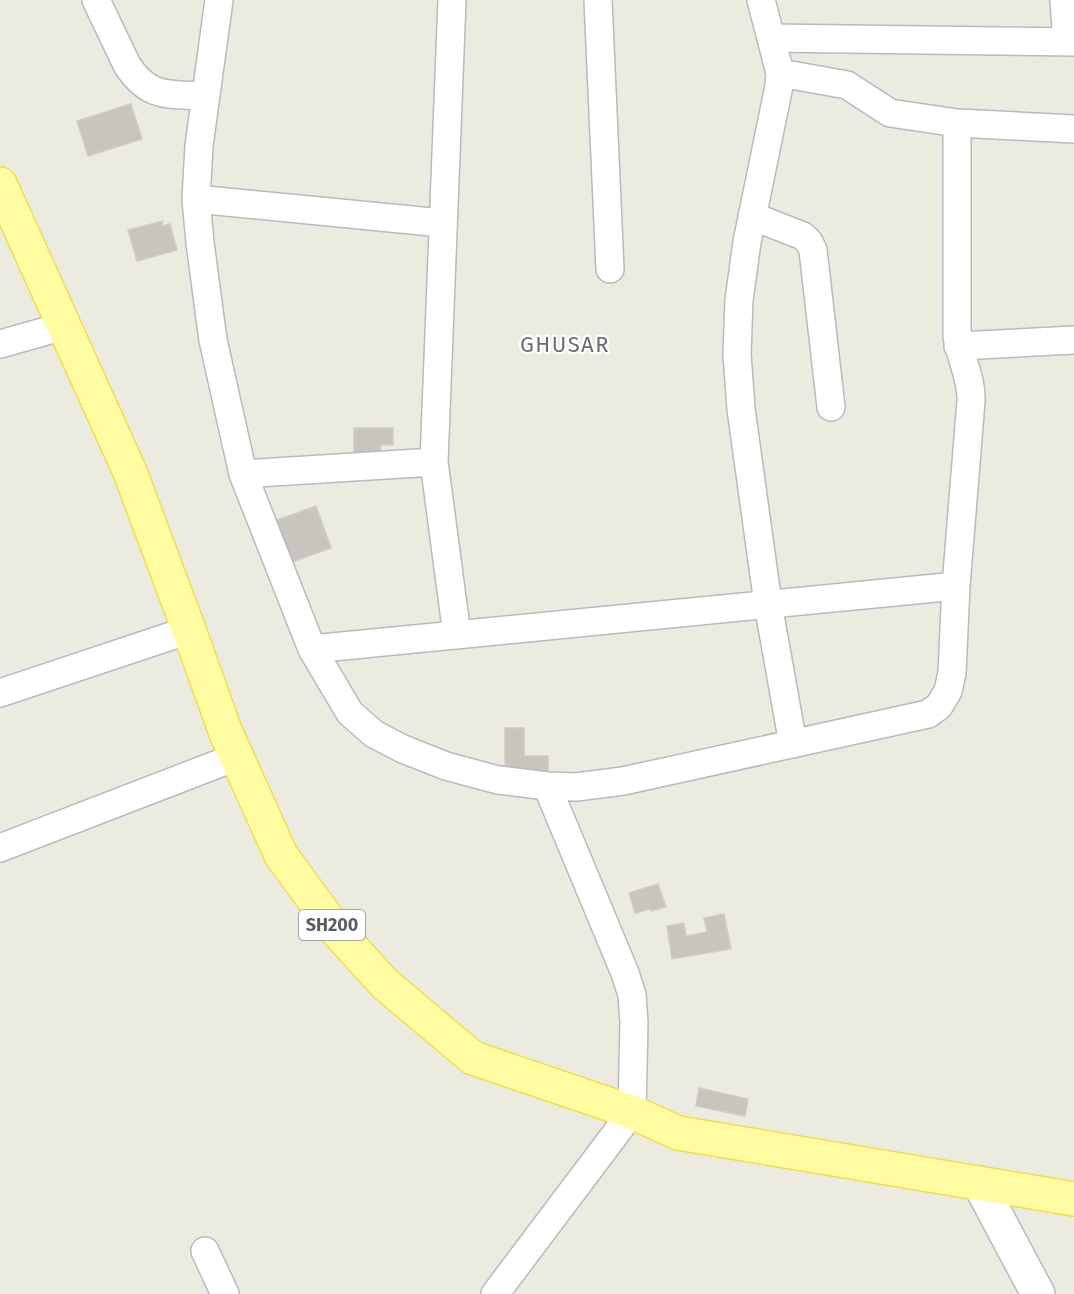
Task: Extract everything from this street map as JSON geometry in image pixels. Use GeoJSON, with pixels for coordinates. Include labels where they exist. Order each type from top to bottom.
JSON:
{"type":"FeatureCollection","features":[{"type":"Feature","properties":{"kind":"main road","name":"SH200"},"geometry":{"type":"LineString","coordinates":[[0,184],[130,472],[226,733],[281,855],[335,929],[385,984],[473,1058],[632,1112],[678,1133],[1074,1199]]}},
{"type":"Feature","properties":{"kind":"street"},"geometry":{"type":"LineString","coordinates":[[96,0],[127,65],[143,85],[167,94],[205,96]]}},
{"type":"Feature","properties":{"kind":"street"},"geometry":{"type":"LineString","coordinates":[[219,0],[198,146],[196,199],[213,340],[243,474],[312,649],[350,713],[374,734],[403,749],[446,766],[498,780],[576,787],[623,780],[928,714],[939,706],[948,691],[952,673],[956,586],[971,392],[957,336],[957,123]]}},
{"type":"Feature","properties":{"kind":"street"},"geometry":{"type":"LineString","coordinates":[[452,0],[434,462],[457,635]]}},
{"type":"Feature","properties":{"kind":"street"},"geometry":{"type":"LineString","coordinates":[[598,0],[610,269]]}},
{"type":"Feature","properties":{"kind":"street"},"geometry":{"type":"LineString","coordinates":[[761,0],[780,73],[747,242],[739,300],[737,354],[741,409],[768,604],[793,744]]}},
{"type":"Feature","properties":{"kind":"street"},"geometry":{"type":"LineString","coordinates":[[772,38],[1070,42],[1064,0]]}},
{"type":"Feature","properties":{"kind":"street"},"geometry":{"type":"LineString","coordinates":[[780,73],[847,85],[890,113],[957,123],[1074,129]]}},
{"type":"Feature","properties":{"kind":"street"},"geometry":{"type":"LineString","coordinates":[[196,199],[442,223]]}},
{"type":"Feature","properties":{"kind":"street"},"geometry":{"type":"LineString","coordinates":[[752,216],[803,236],[813,250],[831,407]]}},
{"type":"Feature","properties":{"kind":"street"},"geometry":{"type":"LineString","coordinates":[[0,344],[64,326]]}},
{"type":"Feature","properties":{"kind":"street"},"geometry":{"type":"LineString","coordinates":[[958,346],[1074,340]]}},
{"type":"Feature","properties":{"kind":"street"},"geometry":{"type":"LineString","coordinates":[[243,474],[434,462]]}},
{"type":"Feature","properties":{"kind":"street"},"geometry":{"type":"LineString","coordinates":[[312,649],[956,586]]}},
{"type":"Feature","properties":{"kind":"street"},"geometry":{"type":"LineString","coordinates":[[0,693],[189,630]]}},
{"type":"Feature","properties":{"kind":"street"},"geometry":{"type":"LineString","coordinates":[[0,848],[236,757]]}},
{"type":"Feature","properties":{"kind":"street"},"geometry":{"type":"LineString","coordinates":[[495,1294],[632,1112],[634,1022],[632,995],[626,973],[548,786]]}},
{"type":"Feature","properties":{"kind":"street"},"geometry":{"type":"LineString","coordinates":[[979,1183],[1038,1294]]}},
{"type":"Feature","properties":{"kind":"street"},"geometry":{"type":"LineString","coordinates":[[205,1251],[225,1294]]}},
{"type":"Feature","properties":{"kind":"building"},"geometry":{"type":"Polygon","coordinates":[[[131,104],[142,139],[88,156],[77,121],[131,104]]]}},
{"type":"Feature","properties":{"kind":"building"},"geometry":{"type":"Polygon","coordinates":[[[163,221],[162,226],[170,224],[177,250],[137,261],[128,230],[163,221]]]}},
{"type":"Feature","properties":{"kind":"building"},"geometry":{"type":"Polygon","coordinates":[[[354,428],[393,428],[393,445],[381,445],[380,455],[354,455],[354,428]]]}},
{"type":"Feature","properties":{"kind":"building"},"geometry":{"type":"Polygon","coordinates":[[[316,506],[331,548],[289,563],[275,521],[316,506]]]}},
{"type":"Feature","properties":{"kind":"building"},"geometry":{"type":"Polygon","coordinates":[[[505,728],[524,728],[524,756],[548,756],[548,780],[505,780],[505,728]]]}},
{"type":"Feature","properties":{"kind":"building"},"geometry":{"type":"Polygon","coordinates":[[[658,884],[666,907],[635,913],[629,893],[658,884]]]}},
{"type":"Feature","properties":{"kind":"building"},"geometry":{"type":"Polygon","coordinates":[[[724,914],[731,949],[672,959],[667,926],[684,923],[686,936],[707,932],[704,918],[724,914]]]}},
{"type":"Feature","properties":{"kind":"building"},"geometry":{"type":"Polygon","coordinates":[[[699,1088],[748,1099],[745,1116],[696,1106],[699,1088]]]}},
{"type":"Feature","properties":{"kind":"district","name":"GHUSAR"},"geometry":{"type":"Point","coordinates":[565,344]}}]}
